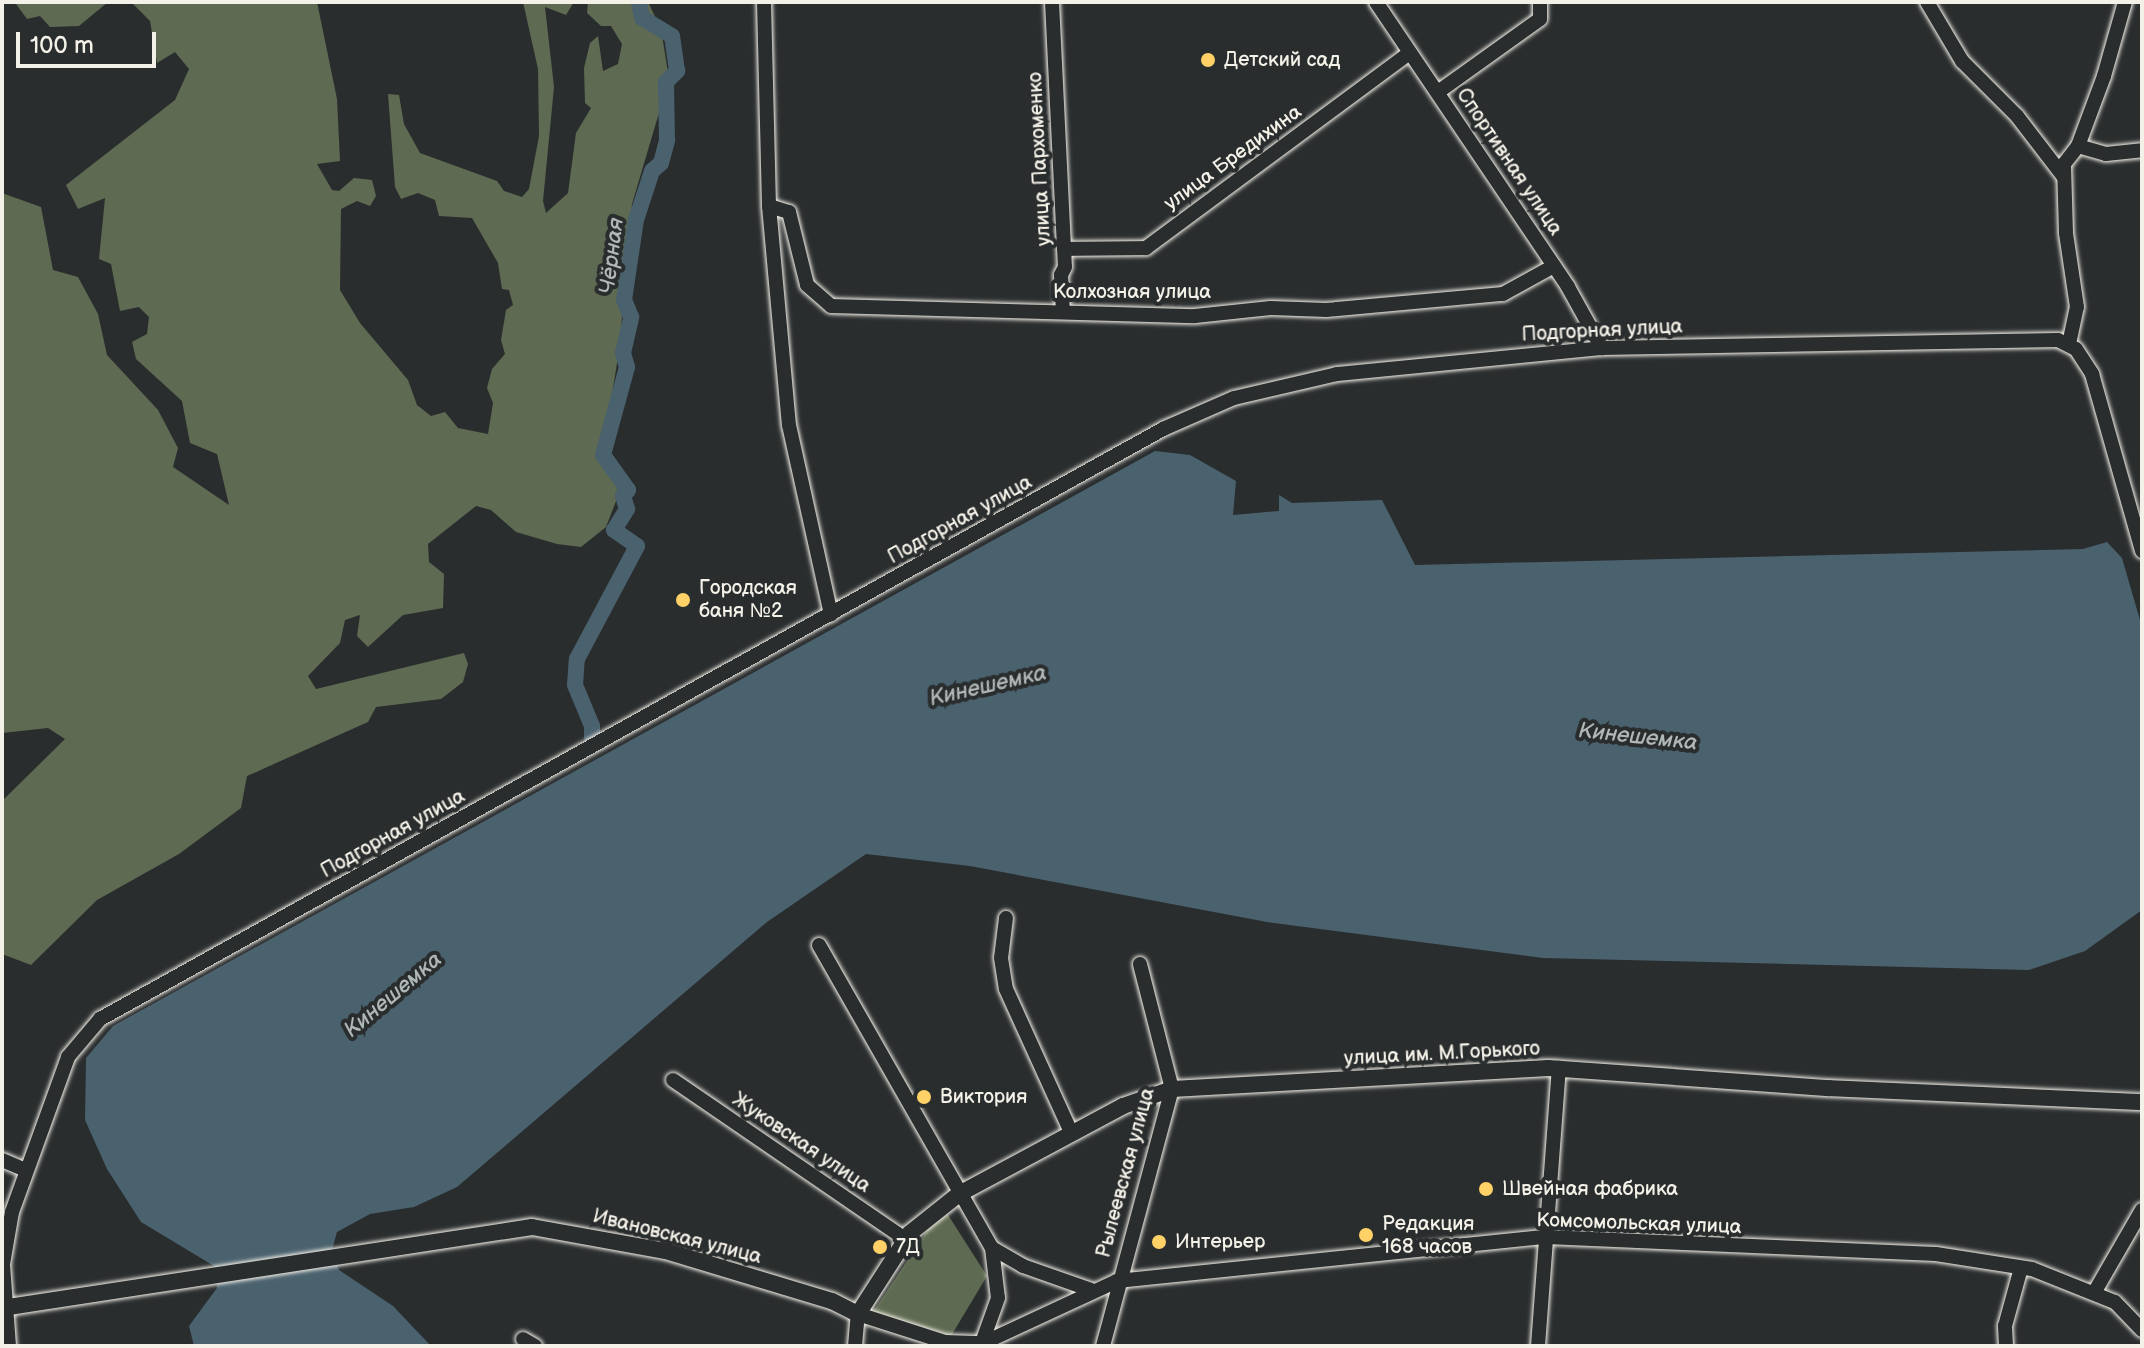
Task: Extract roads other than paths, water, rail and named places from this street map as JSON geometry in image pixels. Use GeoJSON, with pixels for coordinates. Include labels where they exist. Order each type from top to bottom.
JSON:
{"type":"FeatureCollection","features":[{"type":"Feature","properties":{"kind":"main road","name":"улица им. М.Горького"},"geometry":{"type":"LineString","coordinates":[[858,1314],[905,1239],[959,1194],[1071,1132],[1172,1089],[1559,1068],[1829,1088],[2142,1102]]}},
{"type":"Feature","properties":{"kind":"main road","name":"Ивановская улица"},"geometry":{"type":"LineString","coordinates":[[4,1308],[354,1256],[517,1227],[547,1227],[666,1251],[832,1301],[858,1314]]}},
{"type":"Feature","properties":{"kind":"street"},"geometry":{"type":"LineString","coordinates":[[764,2],[769,206],[789,425],[831,614]]}},
{"type":"Feature","properties":{"kind":"street","name":"улица Пархоменко"},"geometry":{"type":"LineString","coordinates":[[1052,2],[1064,249],[1063,312]]}},
{"type":"Feature","properties":{"kind":"street","name":"Спортивная улица"},"geometry":{"type":"LineString","coordinates":[[1376,2],[1554,266],[1602,348]]}},
{"type":"Feature","properties":{"kind":"street"},"geometry":{"type":"LineString","coordinates":[[1438,92],[1540,19],[1540,2]]}},
{"type":"Feature","properties":{"kind":"street"},"geometry":{"type":"LineString","coordinates":[[1927,2],[1962,61],[2017,116],[2063,176]]}},
{"type":"Feature","properties":{"kind":"street"},"geometry":{"type":"LineString","coordinates":[[2125,2],[2078,146],[2064,164],[2063,176],[2077,307],[2069,344],[2092,374],[2142,551]]}},
{"type":"Feature","properties":{"kind":"street","name":"улица Бредихина"},"geometry":{"type":"LineString","coordinates":[[1064,249],[1146,248],[1410,53]]}},
{"type":"Feature","properties":{"kind":"street"},"geometry":{"type":"LineString","coordinates":[[2078,146],[2106,154],[2142,150]]}},
{"type":"Feature","properties":{"kind":"street","name":"Колхозная улица"},"geometry":{"type":"LineString","coordinates":[[769,206],[789,212],[807,285],[831,306],[1195,316],[1503,294],[1554,266]]}},
{"type":"Feature","properties":{"kind":"street","name":"Подгорная улица"},"geometry":{"type":"LineString","coordinates":[[9,1346],[4,1308],[5,1244],[26,1170],[68,1057],[100,1019],[1163,429],[1234,398],[1337,374],[1602,348],[2045,338],[2069,344]]}},
{"type":"Feature","properties":{"kind":"street"},"geometry":{"type":"LineString","coordinates":[[1006,918],[1001,958],[1006,989],[1071,1132]]}},
{"type":"Feature","properties":{"kind":"street"},"geometry":{"type":"LineString","coordinates":[[819,945],[992,1248],[998,1298],[979,1344]]}},
{"type":"Feature","properties":{"kind":"street","name":"Рылеевская улица"},"geometry":{"type":"LineString","coordinates":[[1103,1346],[1117,1281],[1172,1089],[1140,964]]}},
{"type":"Feature","properties":{"kind":"street"},"geometry":{"type":"LineString","coordinates":[[1538,1346],[1559,1068]]}},
{"type":"Feature","properties":{"kind":"street","name":"Жуковская улица"},"geometry":{"type":"LineString","coordinates":[[673,1080],[905,1239]]}},
{"type":"Feature","properties":{"kind":"street"},"geometry":{"type":"LineString","coordinates":[[2,1160],[26,1170]]}},
{"type":"Feature","properties":{"kind":"street"},"geometry":{"type":"LineString","coordinates":[[2094,1293],[2142,1210]]}},
{"type":"Feature","properties":{"kind":"street","name":"Комсомольская улица"},"geometry":{"type":"LineString","coordinates":[[979,1344],[1091,1290],[1117,1281],[1546,1237],[1936,1254],[2021,1268],[2094,1293],[2115,1302],[2142,1330]]}},
{"type":"Feature","properties":{"kind":"street"},"geometry":{"type":"LineString","coordinates":[[992,1248],[1023,1266],[1091,1290]]}},
{"type":"Feature","properties":{"kind":"street"},"geometry":{"type":"LineString","coordinates":[[2006,1346],[2005,1326],[2021,1268]]}},
{"type":"Feature","properties":{"kind":"street","name":"Ивановская улица"},"geometry":{"type":"LineString","coordinates":[[858,1314],[948,1344],[979,1344]]}},
{"type":"Feature","properties":{"kind":"street","name":"улица им. М.Горького"},"geometry":{"type":"LineString","coordinates":[[855,1346],[858,1314]]}},
{"type":"Feature","properties":{"kind":"water","name":"Кинешемка"},"geometry":{"type":"Polygon","coordinates":[[[1155,451],[1190,455],[1236,481],[1233,515],[1279,511],[1279,495],[1292,503],[1382,500],[1415,565],[2083,549],[2107,542],[2122,558],[2142,627],[2142,910],[2085,951],[2029,970],[1543,958],[1267,922],[970,866],[866,854],[767,922],[457,1187],[414,1207],[370,1214],[337,1232],[332,1250],[339,1270],[393,1306],[431,1346],[194,1346],[189,1326],[217,1288],[214,1266],[141,1222],[107,1169],[85,1120],[86,1058],[113,1026],[1155,451]]]}},
{"type":"Feature","properties":{"kind":"waterway","name":"Чёрная"},"geometry":{"type":"LineString","coordinates":[[592,737],[592,726],[575,685],[577,659],[637,546],[614,530],[627,509],[623,496],[628,490],[603,455],[627,367],[623,353],[631,317],[624,300],[636,220],[652,171],[661,163],[667,140],[666,82],[677,71],[672,36],[642,18],[639,2]]}},
{"type":"Feature","properties":{"kind":"place","name":"Детский сад"},"geometry":{"type":"Point","coordinates":[1208,60]}},
{"type":"Feature","properties":{"kind":"place","name":"Городская баня №2"},"geometry":{"type":"Point","coordinates":[683,600]}},
{"type":"Feature","properties":{"kind":"place","name":"Виктория"},"geometry":{"type":"Point","coordinates":[924,1097]}},
{"type":"Feature","properties":{"kind":"place","name":"Швейная фабрика"},"geometry":{"type":"Point","coordinates":[1486,1189]}},
{"type":"Feature","properties":{"kind":"place","name":"Редакция 168 часов"},"geometry":{"type":"Point","coordinates":[1366,1235]}},
{"type":"Feature","properties":{"kind":"place","name":"Интерьер"},"geometry":{"type":"Point","coordinates":[1159,1242]}},
{"type":"Feature","properties":{"kind":"place","name":"7Д"},"geometry":{"type":"Point","coordinates":[880,1247]}}]}
